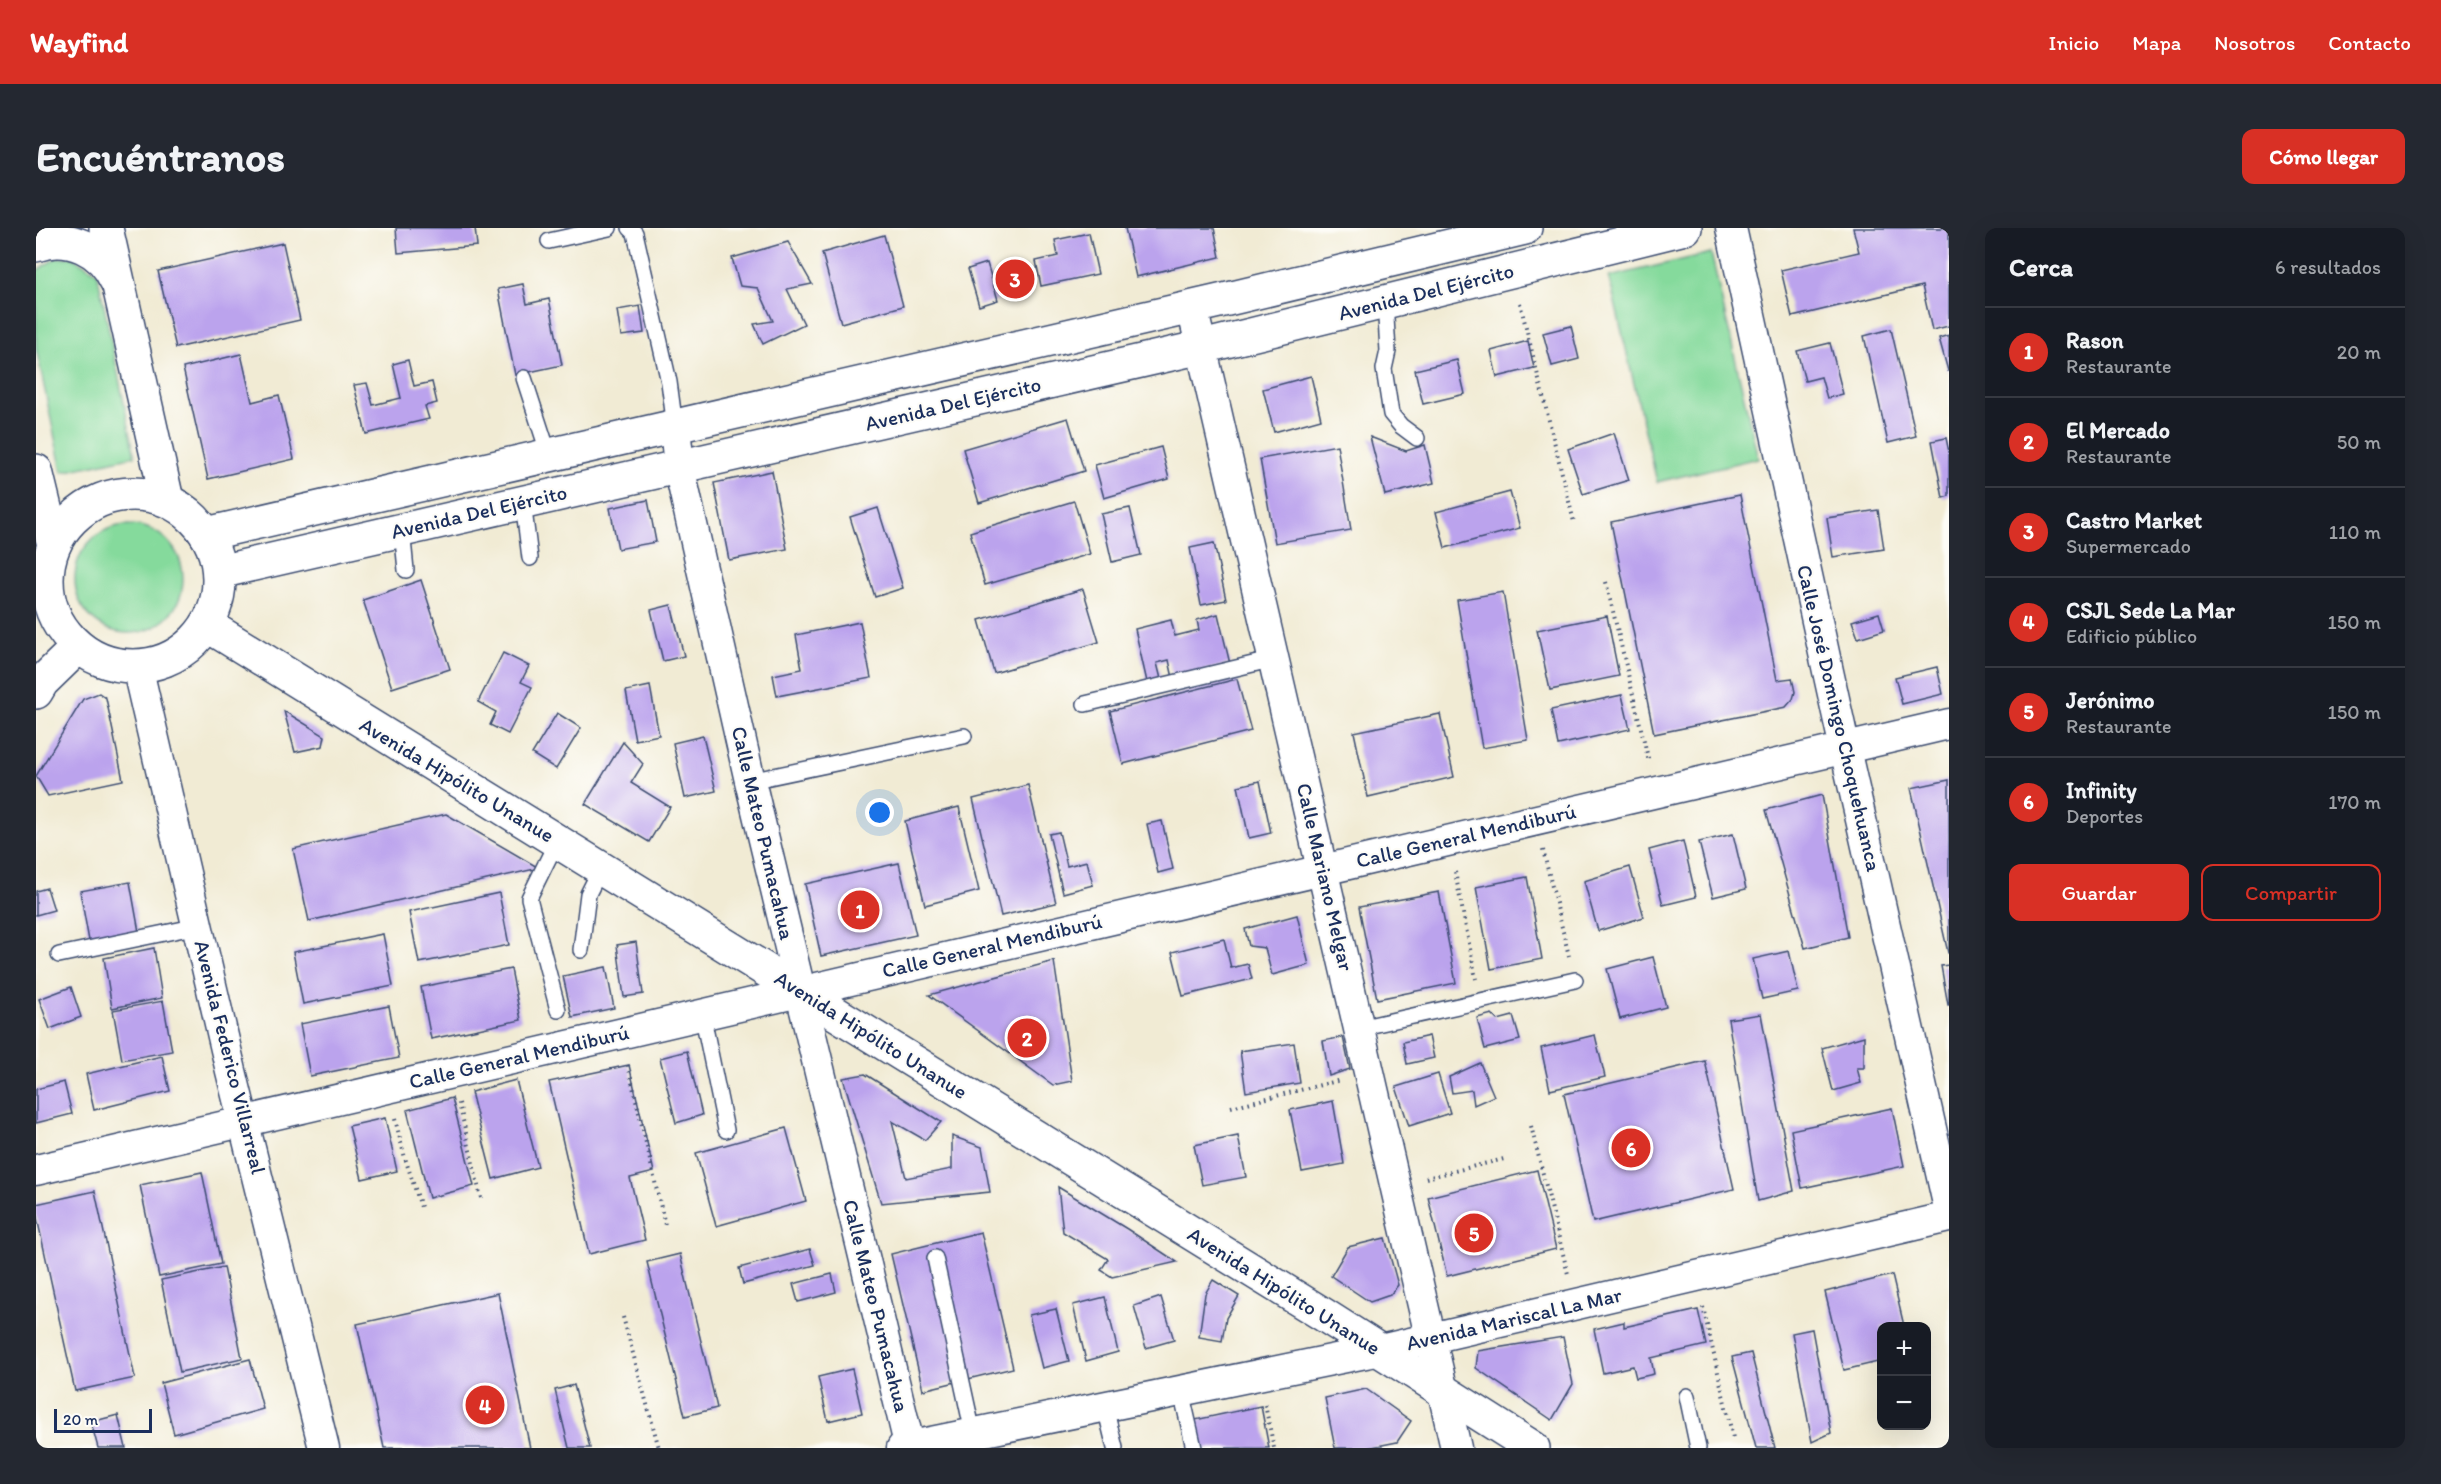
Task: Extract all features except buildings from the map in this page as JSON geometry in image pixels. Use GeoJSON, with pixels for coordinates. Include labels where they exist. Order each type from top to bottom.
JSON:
{"type":"FeatureCollection","features":[{"type":"Feature","properties":{"kind":"main road"},"geometry":{"type":"LineString","coordinates":[[106,228],[167,500]]}},
{"type":"Feature","properties":{"kind":"main road","name":"Avenida Del Ejército"},"geometry":{"type":"LineString","coordinates":[[206,534],[1525,228]]}},
{"type":"Feature","properties":{"kind":"main road","name":"Avenida Del Ejército"},"geometry":{"type":"LineString","coordinates":[[219,572],[1202,347],[1685,228]]}},
{"type":"Feature","properties":{"kind":"main road"},"geometry":{"type":"LineString","coordinates":[[36,245],[58,241],[77,243],[86,247],[108,265],[117,281]]}},
{"type":"Feature","properties":{"kind":"main road"},"geometry":{"type":"LineString","coordinates":[[36,471],[46,560],[43,608],[78,647],[88,654],[112,664],[137,666],[162,661],[183,650],[207,625],[218,594],[219,572],[215,552],[206,534],[189,513],[167,500],[141,493],[127,493],[101,500],[74,518],[62,530],[46,560]]}},
{"type":"Feature","properties":{"kind":"main road","name":"Avenida Hipólito Unanue"},"geometry":{"type":"LineString","coordinates":[[207,625],[1380,1350],[1533,1448]]}},
{"type":"Feature","properties":{"kind":"main road"},"geometry":{"type":"LineString","coordinates":[[36,692],[42,682],[78,647]]}},
{"type":"Feature","properties":{"kind":"street","name":"Calle José Domingo Choquehuanca"},"geometry":{"type":"LineString","coordinates":[[1731,228],[1949,1208]]}},
{"type":"Feature","properties":{"kind":"street","name":"Calle Mariano Melgar"},"geometry":{"type":"LineString","coordinates":[[1192,307],[1456,1448]]}},
{"type":"Feature","properties":{"kind":"street","name":"Calle Mateo Pumacahua"},"geometry":{"type":"LineString","coordinates":[[675,427],[679,467],[750,781],[907,1447]]}},
{"type":"Feature","properties":{"kind":"street","name":"Avenida Federico Villarreal"},"geometry":{"type":"LineString","coordinates":[[137,666],[324,1448]]}},
{"type":"Feature","properties":{"kind":"street","name":"Calle General Mendiburú"},"geometry":{"type":"LineString","coordinates":[[36,1170],[1949,724]]}},
{"type":"Feature","properties":{"kind":"street","name":"Avenida Mariscal La Mar"},"geometry":{"type":"LineString","coordinates":[[907,1447],[1380,1350],[1949,1217]]}},
{"type":"Feature","properties":{"kind":"lane"},"geometry":{"type":"LineString","coordinates":[[549,241],[609,228]]}},
{"type":"Feature","properties":{"kind":"lane"},"geometry":{"type":"LineString","coordinates":[[630,228],[635,233],[667,371],[675,427]]}},
{"type":"Feature","properties":{"kind":"lane"},"geometry":{"type":"LineString","coordinates":[[1385,302],[1388,351],[1384,369],[1391,414],[1401,426],[1417,438]]}},
{"type":"Feature","properties":{"kind":"lane"},"geometry":{"type":"LineString","coordinates":[[524,378],[549,455]]}},
{"type":"Feature","properties":{"kind":"lane"},"geometry":{"type":"LineString","coordinates":[[524,502],[530,558]]}},
{"type":"Feature","properties":{"kind":"lane"},"geometry":{"type":"LineString","coordinates":[[402,530],[406,570]]}},
{"type":"Feature","properties":{"kind":"lane"},"geometry":{"type":"LineString","coordinates":[[1084,704],[1274,659]]}},
{"type":"Feature","properties":{"kind":"lane"},"geometry":{"type":"LineString","coordinates":[[750,781],[964,736]]}},
{"type":"Feature","properties":{"kind":"lane"},"geometry":{"type":"LineString","coordinates":[[557,841],[530,898],[558,1010]]}},
{"type":"Feature","properties":{"kind":"lane"},"geometry":{"type":"LineString","coordinates":[[581,950],[588,894],[602,868]]}},
{"type":"Feature","properties":{"kind":"lane"},"geometry":{"type":"LineString","coordinates":[[58,955],[198,926]]}},
{"type":"Feature","properties":{"kind":"lane"},"geometry":{"type":"LineString","coordinates":[[1359,1028],[1575,980]]}},
{"type":"Feature","properties":{"kind":"lane"},"geometry":{"type":"LineString","coordinates":[[702,1013],[726,1130]]}},
{"type":"Feature","properties":{"kind":"lane"},"geometry":{"type":"LineString","coordinates":[[935,1258],[972,1433]]}},
{"type":"Feature","properties":{"kind":"lane"},"geometry":{"type":"LineString","coordinates":[[1181,1391],[1194,1448]]}},
{"type":"Feature","properties":{"kind":"lane"},"geometry":{"type":"LineString","coordinates":[[1687,1396],[1698,1448]]}},
{"type":"Feature","properties":{"kind":"lane"},"geometry":{"type":"LineString","coordinates":[[1105,1407],[1115,1448]]}},
{"type":"Feature","properties":{"kind":"path"},"geometry":{"type":"LineString","coordinates":[[1512,271],[1574,522]]}},
{"type":"Feature","properties":{"kind":"path"},"geometry":{"type":"LineString","coordinates":[[1606,582],[1656,792]]}},
{"type":"Feature","properties":{"kind":"path"},"geometry":{"type":"LineString","coordinates":[[1535,820],[1575,980]]}},
{"type":"Feature","properties":{"kind":"path"},"geometry":{"type":"LineString","coordinates":[[1449,840],[1480,1000]]}},
{"type":"Feature","properties":{"kind":"path"},"geometry":{"type":"LineString","coordinates":[[621,1033],[665,1225]]}},
{"type":"Feature","properties":{"kind":"path"},"geometry":{"type":"LineString","coordinates":[[452,1072],[481,1198]]}},
{"type":"Feature","properties":{"kind":"path"},"geometry":{"type":"LineString","coordinates":[[1231,1107],[1370,1073]]}},
{"type":"Feature","properties":{"kind":"path"},"geometry":{"type":"LineString","coordinates":[[387,1088],[405,1158],[421,1207]]}},
{"type":"Feature","properties":{"kind":"path"},"geometry":{"type":"LineString","coordinates":[[1531,1126],[1575,1304]]}},
{"type":"Feature","properties":{"kind":"path"},"geometry":{"type":"LineString","coordinates":[[1395,1186],[1504,1159]]}},
{"type":"Feature","properties":{"kind":"path"},"geometry":{"type":"LineString","coordinates":[[1696,1276],[1733,1438]]}},
{"type":"Feature","properties":{"kind":"path"},"geometry":{"type":"LineString","coordinates":[[623,1317],[659,1448]]}},
{"type":"Feature","properties":{"kind":"path"},"geometry":{"type":"LineString","coordinates":[[1259,1375],[1274,1448]]}},
{"type":"Feature","properties":{"kind":"green space"},"geometry":{"type":"Polygon","coordinates":[[[1711,253],[1758,458],[1657,482],[1609,277],[1711,253]]]}},
{"type":"Feature","properties":{"kind":"green space"},"geometry":{"type":"Polygon","coordinates":[[[71,257],[97,272],[135,456],[62,472],[36,348],[36,271],[56,258],[71,257]]]}},
{"type":"Feature","properties":{"kind":"green space"},"geometry":{"type":"Polygon","coordinates":[[[129,525],[150,529],[167,541],[179,558],[183,579],[179,600],[167,617],[150,629],[129,633],[108,629],[91,617],[79,600],[75,579],[79,558],[91,541],[108,529],[129,525]]]}},
{"type":"Feature","properties":{"kind":"place","name":"Castro Market"},"geometry":{"type":"Point","coordinates":[1015,279]}},
{"type":"Feature","properties":{"kind":"place","name":"Rason"},"geometry":{"type":"Point","coordinates":[860,910]}},
{"type":"Feature","properties":{"kind":"place","name":"El Mercado"},"geometry":{"type":"Point","coordinates":[1027,1038]}},
{"type":"Feature","properties":{"kind":"place","name":"Infinity"},"geometry":{"type":"Point","coordinates":[1631,1148]}},
{"type":"Feature","properties":{"kind":"place","name":"Jerónimo"},"geometry":{"type":"Point","coordinates":[1474,1233]}},
{"type":"Feature","properties":{"kind":"place","name":"CSJL Sede La Mar"},"geometry":{"type":"Point","coordinates":[485,1405]}}]}
